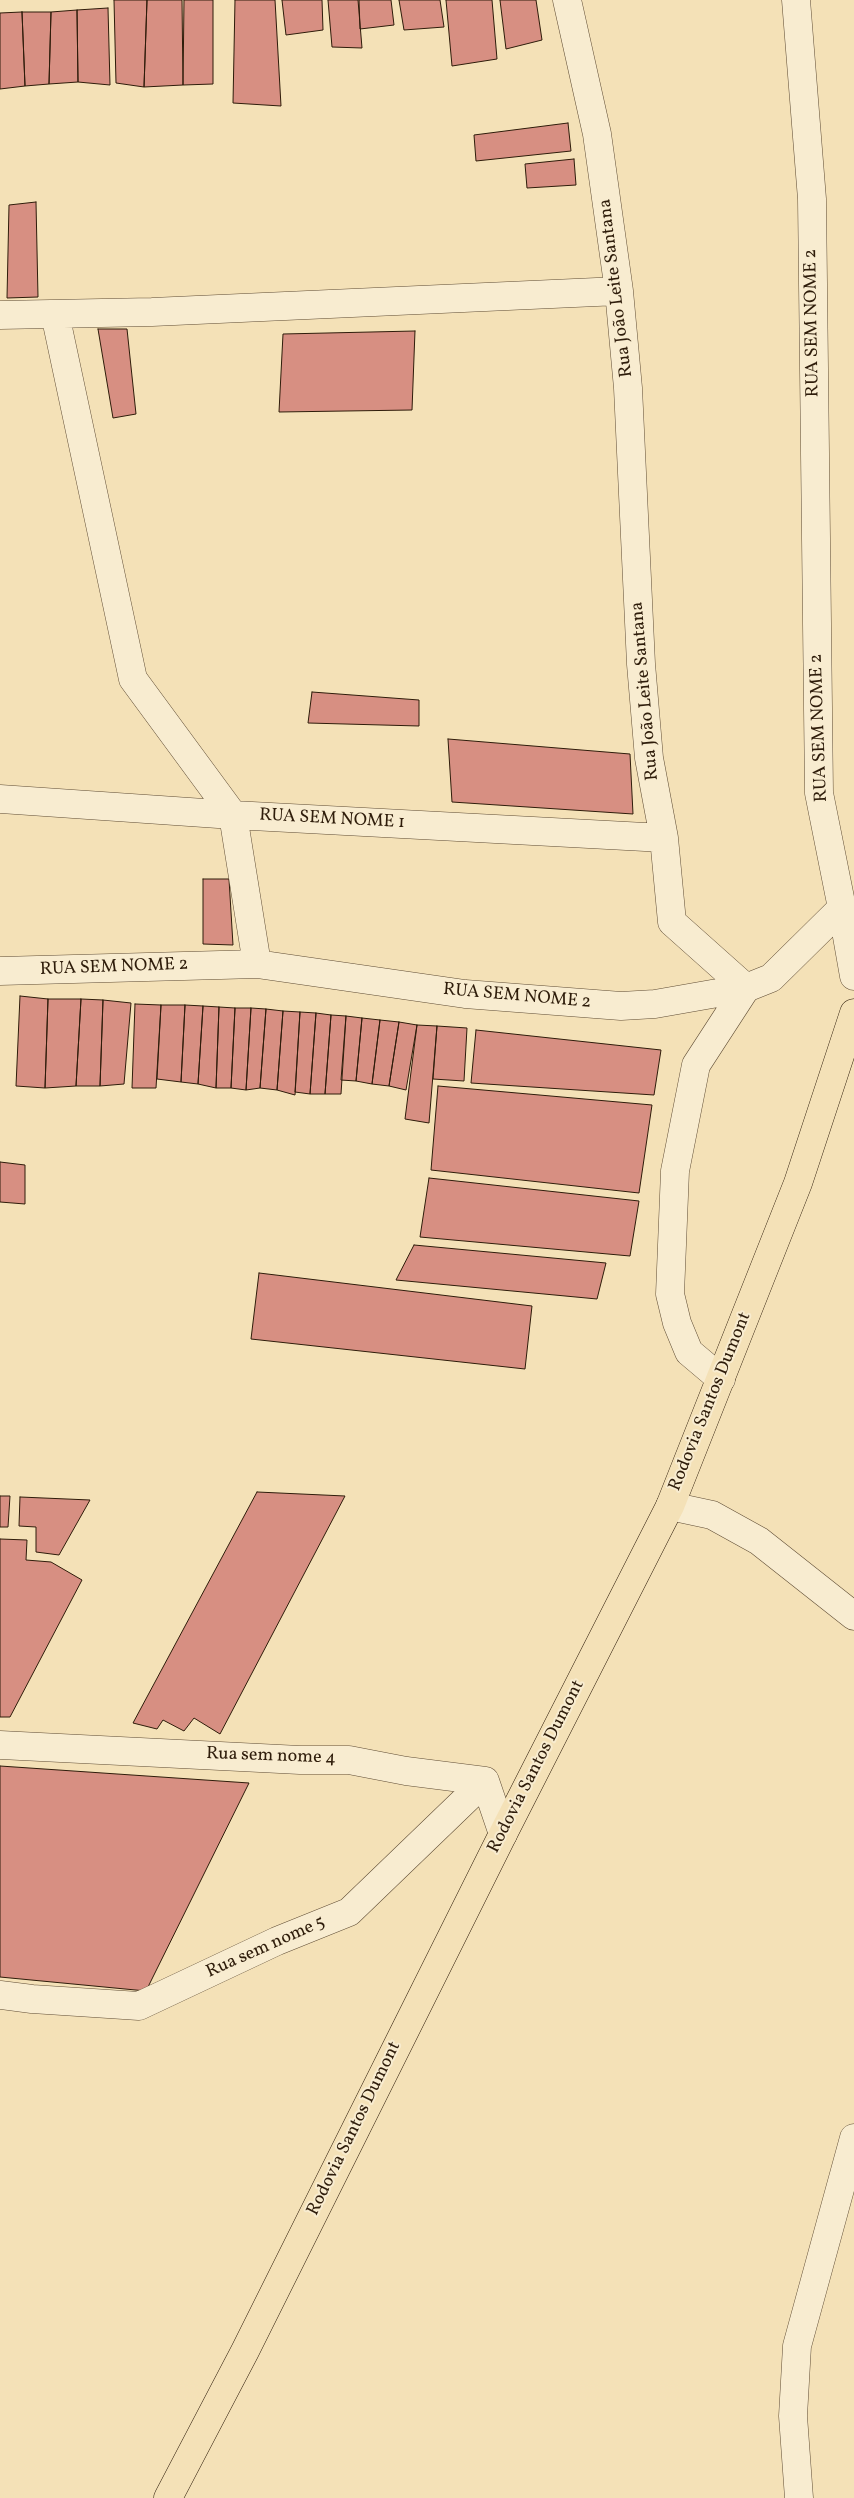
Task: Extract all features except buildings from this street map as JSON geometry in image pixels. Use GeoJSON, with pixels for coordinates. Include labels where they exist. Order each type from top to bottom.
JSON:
{"type":"FeatureCollection","features":[{"type":"Feature","properties":{"kind":"highway","name":"Rodovia Santos Dumont"},"geometry":{"type":"LineString","coordinates":[[168,2498],[249,2342],[503,1834],[670,1506],[798,1183],[854,1013]]}},
{"type":"Feature","properties":{"kind":"street","name":"Rua João Leite Santana"},"geometry":{"type":"LineString","coordinates":[[567,0],[597,134],[619,291],[628,388],[643,683],[649,758],[664,838],[672,922],[746,988]]}},
{"type":"Feature","properties":{"kind":"street","name":"RUA SEM NOME 2"},"geometry":{"type":"LineString","coordinates":[[0,971],[257,964],[465,994],[620,1006],[655,1004],[746,988],[771,978],[842,908],[819,792],[812,199],[796,0]]}},
{"type":"Feature","properties":{"kind":"street"},"geometry":{"type":"LineString","coordinates":[[0,315],[162,312],[619,291]]}},
{"type":"Feature","properties":{"kind":"street"},"geometry":{"type":"LineString","coordinates":[[55,314],[133,679],[233,815],[257,964]]}},
{"type":"Feature","properties":{"kind":"street","name":"RUA SEM NOME 1"},"geometry":{"type":"LineString","coordinates":[[0,799],[233,815],[664,838]]}},
{"type":"Feature","properties":{"kind":"street"},"geometry":{"type":"LineString","coordinates":[[842,908],[854,976]]}},
{"type":"Feature","properties":{"kind":"street"},"geometry":{"type":"LineString","coordinates":[[721,1379],[688,1352],[677,1323],[670,1294],[675,1171],[696,1065],[746,988]]}},
{"type":"Feature","properties":{"kind":"street"},"geometry":{"type":"LineString","coordinates":[[670,1506],[712,1515],[759,1541],[854,1616]]}},
{"type":"Feature","properties":{"kind":"street","name":"Rua sem nome 4"},"geometry":{"type":"LineString","coordinates":[[0,1745],[300,1760],[348,1760],[406,1771],[484,1781]]}},
{"type":"Feature","properties":{"kind":"street"},"geometry":{"type":"LineString","coordinates":[[484,1781],[503,1834]]}},
{"type":"Feature","properties":{"kind":"street","name":"Rua sem nome 5"},"geometry":{"type":"LineString","coordinates":[[0,1994],[32,1999],[139,2006],[277,1941],[349,1912],[484,1781]]}},
{"type":"Feature","properties":{"kind":"street"},"geometry":{"type":"LineString","coordinates":[[799,2498],[793,2416],[797,2346],[854,2138]]}}]}
